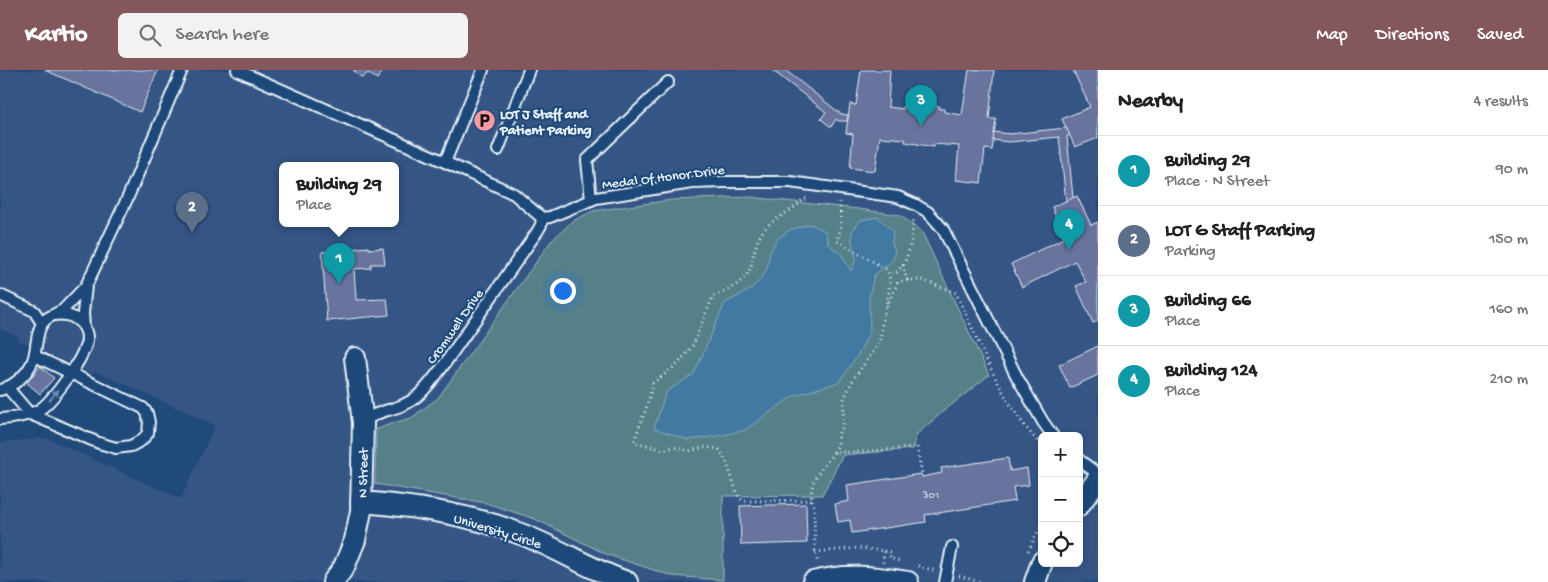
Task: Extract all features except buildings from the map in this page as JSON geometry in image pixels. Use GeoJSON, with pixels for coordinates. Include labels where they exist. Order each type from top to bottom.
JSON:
{"type":"FeatureCollection","features":[{"type":"Feature","properties":{"kind":"street","name":"N Street"},"geometry":{"type":"LineString","coordinates":[[333,582],[344,567],[354,540],[361,510],[363,424],[355,358]]}},
{"type":"Feature","properties":{"kind":"street"},"geometry":{"type":"LineString","coordinates":[[1083,500],[1098,479]]}},
{"type":"Feature","properties":{"kind":"street","name":"University Circle"},"geometry":{"type":"LineString","coordinates":[[361,502],[398,505],[433,511],[507,530],[544,543],[607,575],[627,582]]}},
{"type":"Feature","properties":{"kind":"street"},"geometry":{"type":"LineString","coordinates":[[1035,582],[1040,567]]}},
{"type":"Feature","properties":{"kind":"street"},"geometry":{"type":"LineString","coordinates":[[816,574],[861,576],[908,582]]}},
{"type":"Feature","properties":{"kind":"lane"},"geometry":{"type":"LineString","coordinates":[[35,356],[143,408],[147,412],[149,422],[148,433],[142,440],[131,446],[116,448],[99,443],[30,414],[4,388],[21,377],[28,369],[35,356],[38,329],[46,320],[63,310],[86,286],[128,197],[182,70]]}},
{"type":"Feature","properties":{"kind":"lane"},"geometry":{"type":"LineString","coordinates":[[237,70],[514,194],[542,218]]}},
{"type":"Feature","properties":{"kind":"lane"},"geometry":{"type":"LineString","coordinates":[[445,162],[483,70]]}},
{"type":"Feature","properties":{"kind":"lane"},"geometry":{"type":"LineString","coordinates":[[498,150],[529,70]]}},
{"type":"Feature","properties":{"kind":"lane"},"geometry":{"type":"LineString","coordinates":[[591,200],[587,160],[668,82]]}},
{"type":"Feature","properties":{"kind":"lane","name":"Medal Of Honor Drive"},"geometry":{"type":"LineString","coordinates":[[542,218],[550,217],[591,200],[692,184],[724,182],[790,182],[898,197],[916,205],[935,219],[943,229],[1016,377],[1050,432]]}},
{"type":"Feature","properties":{"kind":"lane","name":"Cromwell Drive"},"geometry":{"type":"LineString","coordinates":[[363,424],[377,414],[405,404],[420,394],[441,369],[537,232],[541,226],[542,218]]}},
{"type":"Feature","properties":{"kind":"lane"},"geometry":{"type":"LineString","coordinates":[[0,419],[21,417],[39,411],[52,398],[85,351],[88,338],[84,327],[83,313],[86,286]]}},
{"type":"Feature","properties":{"kind":"lane"},"geometry":{"type":"LineString","coordinates":[[0,295],[34,311],[46,320]]}},
{"type":"Feature","properties":{"kind":"lane"},"geometry":{"type":"LineString","coordinates":[[46,320],[56,315],[70,316],[78,320],[84,327]]}},
{"type":"Feature","properties":{"kind":"lane"},"geometry":{"type":"LineString","coordinates":[[1083,463],[1098,474]]}},
{"type":"Feature","properties":{"kind":"lane"},"geometry":{"type":"LineString","coordinates":[[946,578],[952,547]]}},
{"type":"Feature","properties":{"kind":"path"},"geometry":{"type":"LineString","coordinates":[[811,199],[803,199],[792,211],[774,221],[762,232],[755,247],[749,272],[735,286],[713,296],[689,350],[678,364],[653,383],[634,441],[638,444],[663,450],[674,447],[690,451],[706,447],[719,449],[726,461],[739,498],[744,501],[812,500]]}},
{"type":"Feature","properties":{"kind":"path"},"geometry":{"type":"LineString","coordinates":[[831,201],[847,203]]}},
{"type":"Feature","properties":{"kind":"path"},"geometry":{"type":"LineString","coordinates":[[840,202],[841,226],[837,241],[886,269],[889,274],[890,280],[884,315]]}},
{"type":"Feature","properties":{"kind":"path"},"geometry":{"type":"LineString","coordinates":[[889,274],[898,272],[907,259],[914,217],[908,214]]}},
{"type":"Feature","properties":{"kind":"path"},"geometry":{"type":"LineString","coordinates":[[903,265],[907,280]]}},
{"type":"Feature","properties":{"kind":"path"},"geometry":{"type":"LineString","coordinates":[[816,574],[814,506],[811,487],[814,478],[838,446],[838,433],[843,426],[844,398],[854,378],[879,344],[881,338],[880,325],[898,282],[923,280],[956,293],[1005,395],[1029,432],[1038,441]]}},
{"type":"Feature","properties":{"kind":"path"},"geometry":{"type":"LineString","coordinates":[[834,452],[859,452],[917,447],[922,473]]}},
{"type":"Feature","properties":{"kind":"path"},"geometry":{"type":"LineString","coordinates":[[815,552],[859,548],[890,552],[890,558],[946,578],[981,582]]}},
{"type":"Feature","properties":{"kind":"path"},"geometry":{"type":"LineString","coordinates":[[884,551],[883,562],[886,579]]}},
{"type":"Feature","properties":{"kind":"shaded area"},"geometry":{"type":"Polygon","coordinates":[[[0,70],[1098,70],[1098,582],[0,582],[0,443],[46,438],[181,499],[215,425],[95,371],[93,374],[18,340],[19,337],[0,329],[0,70]]]}},
{"type":"Feature","properties":{"kind":"shaded area"},"geometry":{"type":"Polygon","coordinates":[[[878,217],[893,231],[892,244],[895,250],[893,260],[874,275],[869,298],[870,331],[858,355],[839,382],[793,396],[745,430],[688,440],[654,428],[666,392],[694,374],[725,303],[750,290],[760,280],[767,269],[770,253],[777,239],[790,230],[810,224],[825,231],[829,245],[841,254],[851,271],[856,259],[852,231],[861,220],[878,217]]]}},
{"type":"Feature","properties":{"kind":"green space"},"geometry":{"type":"Polygon","coordinates":[[[750,197],[900,215],[922,232],[989,375],[917,434],[912,449],[843,455],[822,495],[723,496],[723,580],[672,576],[608,555],[535,519],[486,503],[375,484],[376,430],[411,418],[438,398],[552,240],[573,221],[593,211],[671,200],[750,197]]]}},
{"type":"Feature","properties":{"kind":"place","name":"LOT J Staff and Patient Parking"},"geometry":{"type":"Point","coordinates":[484,121]}},
{"type":"Feature","properties":{"kind":"place","name":"Building 66"},"geometry":{"type":"Point","coordinates":[921,126]}},
{"type":"Feature","properties":{"kind":"place","name":"LOT G Staff Parking"},"geometry":{"type":"Point","coordinates":[192,233]}},
{"type":"Feature","properties":{"kind":"place","name":"Building 124"},"geometry":{"type":"Point","coordinates":[1069,250]}},
{"type":"Feature","properties":{"kind":"place","name":"Building 29"},"geometry":{"type":"Point","coordinates":[339,284]}}]}
